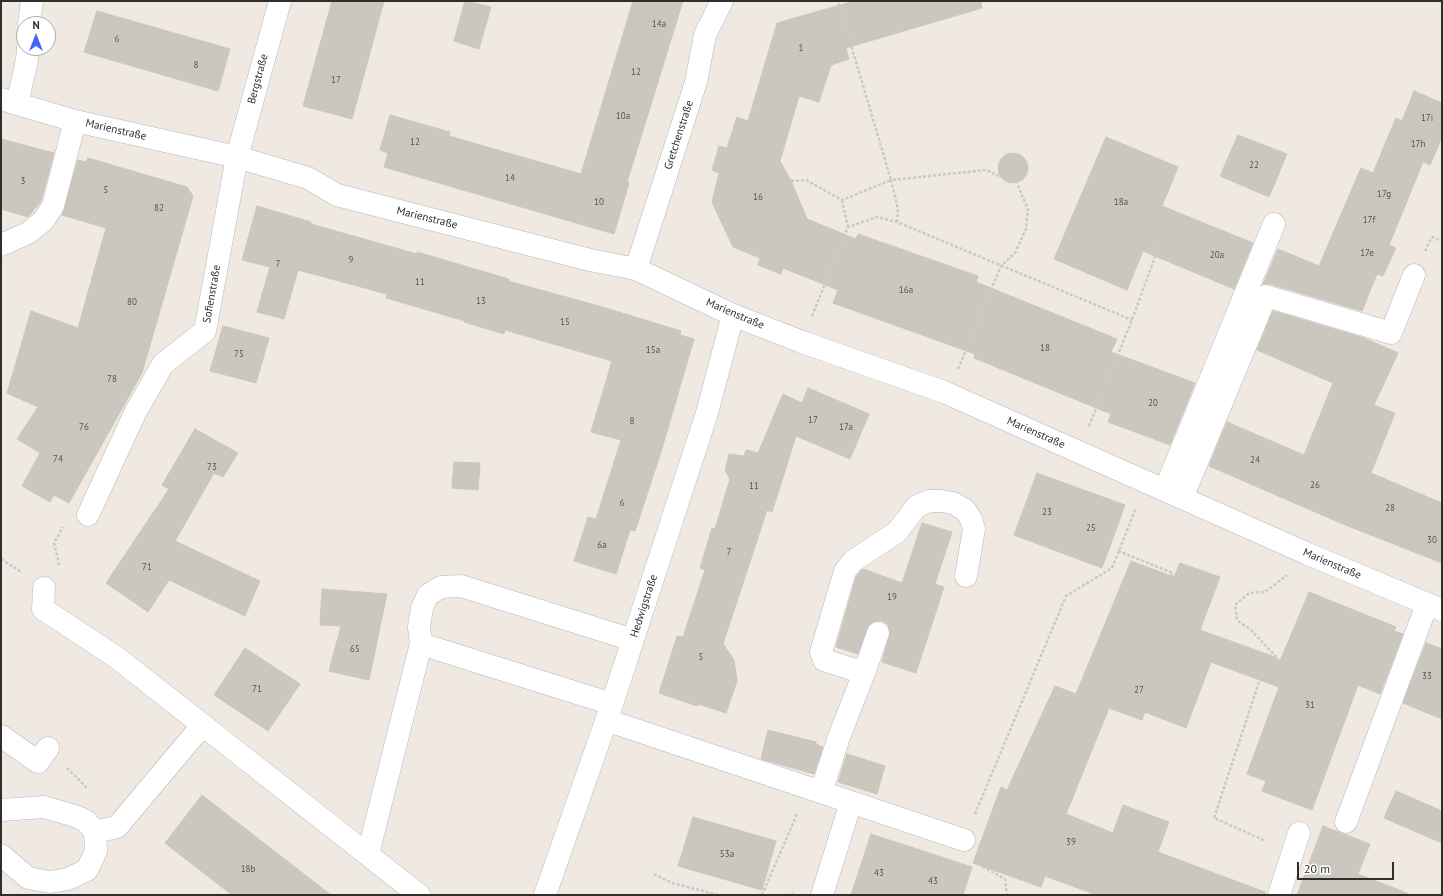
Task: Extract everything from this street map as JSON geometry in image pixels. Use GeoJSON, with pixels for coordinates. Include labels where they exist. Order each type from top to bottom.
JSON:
{"type":"FeatureCollection","features":[{"type":"Feature","properties":{"kind":"street"},"geometry":{"type":"LineString","coordinates":[[30,16],[32,1]]}},
{"type":"Feature","properties":{"kind":"street","name":"Bergstraße"},"geometry":{"type":"LineString","coordinates":[[237,157],[280,1]]}},
{"type":"Feature","properties":{"kind":"street","name":"Gretchenstraße"},"geometry":{"type":"LineString","coordinates":[[636,269],[696,82],[705,34],[722,1]]}},
{"type":"Feature","properties":{"kind":"street"},"geometry":{"type":"LineString","coordinates":[[9,102],[27,56]]}},
{"type":"Feature","properties":{"kind":"street","name":"Marienstraße"},"geometry":{"type":"LineString","coordinates":[[9,102],[75,121],[237,157],[308,178],[337,195],[590,260],[636,269],[733,315],[802,342],[944,392],[1308,554],[1434,607]]}},
{"type":"Feature","properties":{"kind":"street"},"geometry":{"type":"LineString","coordinates":[[1,246],[28,233],[43,221],[53,206],[75,121]]}},
{"type":"Feature","properties":{"kind":"street","name":"Sofienstraße"},"geometry":{"type":"LineString","coordinates":[[88,515],[135,413],[164,364],[205,331],[237,157]]}},
{"type":"Feature","properties":{"kind":"street"},"geometry":{"type":"LineString","coordinates":[[1165,490],[1274,224]]}},
{"type":"Feature","properties":{"kind":"street"},"geometry":{"type":"LineString","coordinates":[[1165,490],[1266,296],[1391,333],[1414,275]]}},
{"type":"Feature","properties":{"kind":"street","name":"Hedwigstraße"},"geometry":{"type":"LineString","coordinates":[[545,895],[609,712],[707,413],[733,315]]}},
{"type":"Feature","properties":{"kind":"street"},"geometry":{"type":"LineString","coordinates":[[864,673],[824,660],[821,652],[845,571],[853,561],[897,532],[917,506],[928,501],[941,500],[953,503],[965,510],[971,519],[974,529],[966,576]]}},
{"type":"Feature","properties":{"kind":"street"},"geometry":{"type":"LineString","coordinates":[[368,854],[421,644],[419,627],[422,608],[428,595],[442,587],[461,586],[633,640]]}},
{"type":"Feature","properties":{"kind":"street"},"geometry":{"type":"LineString","coordinates":[[44,588],[43,609],[116,657],[419,895]]}},
{"type":"Feature","properties":{"kind":"street"},"geometry":{"type":"LineString","coordinates":[[1346,822],[1434,607]]}},
{"type":"Feature","properties":{"kind":"street"},"geometry":{"type":"LineString","coordinates":[[821,792],[838,736],[864,673],[878,633]]}},
{"type":"Feature","properties":{"kind":"street"},"geometry":{"type":"LineString","coordinates":[[421,644],[609,712],[821,792],[964,840]]}},
{"type":"Feature","properties":{"kind":"street"},"geometry":{"type":"LineString","coordinates":[[95,832],[117,828],[195,734],[206,727]]}},
{"type":"Feature","properties":{"kind":"street"},"geometry":{"type":"LineString","coordinates":[[1,736],[38,762],[48,748]]}},
{"type":"Feature","properties":{"kind":"street"},"geometry":{"type":"LineString","coordinates":[[822,895],[851,802]]}},
{"type":"Feature","properties":{"kind":"street"},"geometry":{"type":"LineString","coordinates":[[1,810],[44,808],[75,816],[86,821],[95,832],[96,851],[86,870],[68,879],[50,882],[28,878],[1,855]]}},
{"type":"Feature","properties":{"kind":"street"},"geometry":{"type":"LineString","coordinates":[[1279,895],[1295,843]]}},
{"type":"Feature","properties":{"kind":"path"},"geometry":{"type":"LineString","coordinates":[[838,1],[891,180],[898,209],[897,222]]}},
{"type":"Feature","properties":{"kind":"path"},"geometry":{"type":"LineString","coordinates":[[842,200],[891,180],[986,170],[1000,176]]}},
{"type":"Feature","properties":{"kind":"path"},"geometry":{"type":"LineString","coordinates":[[791,181],[806,180],[842,200],[848,227],[802,342]]}},
{"type":"Feature","properties":{"kind":"path"},"geometry":{"type":"LineString","coordinates":[[944,392],[956,375],[1001,266],[1015,253],[1026,229],[1028,210],[1017,183]]}},
{"type":"Feature","properties":{"kind":"path"},"geometry":{"type":"LineString","coordinates":[[848,227],[877,218],[897,222],[1132,320]]}},
{"type":"Feature","properties":{"kind":"path"},"geometry":{"type":"LineString","coordinates":[[1078,452],[1132,320],[1160,243],[1149,236]]}},
{"type":"Feature","properties":{"kind":"path"},"geometry":{"type":"LineString","coordinates":[[1007,895],[1005,879],[960,855],[964,840],[1066,596],[1112,568],[1118,551],[1165,490]]}},
{"type":"Feature","properties":{"kind":"path"},"geometry":{"type":"LineString","coordinates":[[44,588],[59,563],[54,543],[68,518],[88,515]]}},
{"type":"Feature","properties":{"kind":"path"},"geometry":{"type":"LineString","coordinates":[[1118,551],[1173,572],[1171,576]]}},
{"type":"Feature","properties":{"kind":"path"},"geometry":{"type":"LineString","coordinates":[[1280,661],[1251,630],[1237,620],[1235,605],[1249,593],[1265,592],[1295,568],[1308,554]]}},
{"type":"Feature","properties":{"kind":"path"},"geometry":{"type":"LineString","coordinates":[[1259,682],[1214,818],[1295,843]]}},
{"type":"Feature","properties":{"kind":"path"},"geometry":{"type":"LineString","coordinates":[[48,748],[86,787],[75,816]]}},
{"type":"Feature","properties":{"kind":"path"},"geometry":{"type":"LineString","coordinates":[[762,895],[798,812],[821,792]]}},
{"type":"Feature","properties":{"kind":"path"},"geometry":{"type":"LineString","coordinates":[[654,874],[672,883],[718,895]]}},
{"type":"Feature","properties":{"kind":"building"},"geometry":{"type":"Polygon","coordinates":[[[332,1],[384,1],[352,119],[303,106],[332,1]]]}},
{"type":"Feature","properties":{"kind":"building"},"geometry":{"type":"Polygon","coordinates":[[[465,1],[491,7],[479,49],[454,41],[465,1]]]}},
{"type":"Feature","properties":{"kind":"building"},"geometry":{"type":"Polygon","coordinates":[[[633,1],[683,1],[627,182],[629,183],[614,234],[384,167],[388,153],[380,150],[390,115],[450,132],[449,136],[581,174],[633,1]]]}},
{"type":"Feature","properties":{"kind":"building"},"geometry":{"type":"Polygon","coordinates":[[[855,1],[981,1],[982,8],[846,48],[849,59],[831,65],[819,102],[799,96],[780,161],[791,181],[807,219],[856,239],[858,234],[978,276],[976,282],[1117,339],[1111,352],[1195,383],[1170,445],[1108,422],[1111,414],[974,358],[975,354],[833,303],[838,290],[783,268],[781,274],[758,265],[760,258],[733,247],[712,202],[719,173],[712,170],[719,146],[727,148],[737,117],[748,121],[777,23],[855,1]]]}},
{"type":"Feature","properties":{"kind":"building"},"geometry":{"type":"Polygon","coordinates":[[[97,11],[230,49],[218,91],[84,52],[97,11]]]}},
{"type":"Feature","properties":{"kind":"building"},"geometry":{"type":"Polygon","coordinates":[[[1414,91],[1442,103],[1442,137],[1430,165],[1423,162],[1389,245],[1396,248],[1383,276],[1377,274],[1362,311],[1270,284],[1263,284],[1278,249],[1319,266],[1361,168],[1373,173],[1396,118],[1402,121],[1414,91]]]}},
{"type":"Feature","properties":{"kind":"building"},"geometry":{"type":"Polygon","coordinates":[[[1238,135],[1287,154],[1269,197],[1220,176],[1238,135]]]}},
{"type":"Feature","properties":{"kind":"building"},"geometry":{"type":"Polygon","coordinates":[[[1106,137],[1178,167],[1162,206],[1253,243],[1234,289],[1143,251],[1127,290],[1054,259],[1106,137]]]}},
{"type":"Feature","properties":{"kind":"building"},"geometry":{"type":"Polygon","coordinates":[[[1,139],[54,153],[41,201],[28,217],[1,209],[1,139]]]}},
{"type":"Feature","properties":{"kind":"building"},"geometry":{"type":"Polygon","coordinates":[[[1013,153],[1019,154],[1027,162],[1027,174],[1019,182],[1013,183],[1007,182],[999,174],[998,168],[999,162],[1007,154],[1013,153]]]}},
{"type":"Feature","properties":{"kind":"building"},"geometry":{"type":"Polygon","coordinates":[[[88,158],[187,187],[193,196],[142,373],[69,503],[54,495],[50,502],[22,486],[40,453],[17,439],[38,407],[7,393],[31,311],[78,328],[106,228],[62,215],[78,160],[86,162],[88,158]]]}},
{"type":"Feature","properties":{"kind":"building"},"geometry":{"type":"Polygon","coordinates":[[[257,206],[311,222],[311,224],[417,254],[417,252],[509,279],[508,281],[599,306],[681,331],[680,335],[694,339],[661,452],[635,531],[630,530],[616,574],[574,561],[588,517],[596,519],[621,440],[591,432],[612,361],[505,330],[504,334],[386,298],[387,294],[298,270],[284,319],[257,312],[270,267],[242,260],[257,206]]]}},
{"type":"Feature","properties":{"kind":"building"},"geometry":{"type":"Polygon","coordinates":[[[1273,311],[1364,338],[1398,353],[1374,405],[1395,413],[1371,473],[1442,503],[1442,563],[1343,524],[1209,466],[1227,422],[1304,455],[1333,383],[1257,350],[1273,311]]]}},
{"type":"Feature","properties":{"kind":"building"},"geometry":{"type":"Polygon","coordinates":[[[223,326],[269,338],[256,383],[210,371],[223,326]]]}},
{"type":"Feature","properties":{"kind":"building"},"geometry":{"type":"Polygon","coordinates":[[[808,388],[869,414],[850,459],[796,436],[772,512],[767,510],[723,644],[734,660],[737,681],[726,713],[698,704],[697,706],[659,693],[677,636],[683,637],[705,570],[700,568],[712,528],[715,529],[730,479],[725,470],[729,454],[744,456],[746,450],[758,453],[783,394],[802,403],[808,388]]]}},
{"type":"Feature","properties":{"kind":"building"},"geometry":{"type":"Polygon","coordinates":[[[195,429],[238,453],[223,477],[214,473],[175,541],[260,581],[245,616],[169,580],[148,612],[106,583],[169,489],[162,485],[195,429]]]}},
{"type":"Feature","properties":{"kind":"building"},"geometry":{"type":"Polygon","coordinates":[[[454,462],[480,463],[478,490],[452,488],[454,462]]]}},
{"type":"Feature","properties":{"kind":"building"},"geometry":{"type":"Polygon","coordinates":[[[1037,473],[1125,505],[1102,568],[1014,535],[1037,473]]]}},
{"type":"Feature","properties":{"kind":"building"},"geometry":{"type":"Polygon","coordinates":[[[922,523],[952,532],[935,584],[944,587],[916,673],[882,662],[890,631],[888,625],[882,621],[875,621],[870,624],[858,654],[836,647],[856,577],[863,569],[902,583],[922,523]]]}},
{"type":"Feature","properties":{"kind":"building"},"geometry":{"type":"Polygon","coordinates":[[[1131,561],[1174,577],[1180,563],[1220,577],[1200,630],[1272,656],[1280,661],[1309,592],[1396,627],[1394,631],[1403,634],[1380,694],[1358,685],[1312,810],[1262,791],[1266,781],[1247,774],[1279,687],[1211,662],[1186,728],[1145,712],[1142,720],[1109,708],[1066,814],[1113,833],[1123,805],[1169,822],[1158,852],[1265,892],[1265,895],[1097,895],[1045,876],[1041,887],[973,863],[1001,787],[1007,790],[1055,686],[1076,694],[1131,561]]]}},
{"type":"Feature","properties":{"kind":"building"},"geometry":{"type":"Polygon","coordinates":[[[322,589],[387,594],[369,680],[329,671],[341,626],[320,625],[322,589]]]}},
{"type":"Feature","properties":{"kind":"building"},"geometry":{"type":"Polygon","coordinates":[[[1426,643],[1442,649],[1442,719],[1403,703],[1426,643]]]}},
{"type":"Feature","properties":{"kind":"building"},"geometry":{"type":"Polygon","coordinates":[[[245,648],[300,684],[268,731],[214,695],[245,648]]]}},
{"type":"Feature","properties":{"kind":"building"},"geometry":{"type":"Polygon","coordinates":[[[768,730],[816,742],[816,744],[823,747],[814,774],[761,759],[768,730]]]}},
{"type":"Feature","properties":{"kind":"building"},"geometry":{"type":"Polygon","coordinates":[[[847,754],[885,766],[877,794],[838,782],[847,754]]]}},
{"type":"Feature","properties":{"kind":"building"},"geometry":{"type":"Polygon","coordinates":[[[1396,791],[1442,811],[1442,843],[1384,818],[1396,791]]]}},
{"type":"Feature","properties":{"kind":"building"},"geometry":{"type":"Polygon","coordinates":[[[202,795],[331,895],[232,895],[165,843],[202,795]]]}},
{"type":"Feature","properties":{"kind":"building"},"geometry":{"type":"Polygon","coordinates":[[[693,817],[776,841],[762,890],[678,866],[693,817]]]}},
{"type":"Feature","properties":{"kind":"building"},"geometry":{"type":"Polygon","coordinates":[[[1323,826],[1370,844],[1358,874],[1407,893],[1407,895],[1297,895],[1323,826]]]}},
{"type":"Feature","properties":{"kind":"building"},"geometry":{"type":"Polygon","coordinates":[[[871,834],[972,867],[963,895],[851,895],[871,834]]]}}]}
